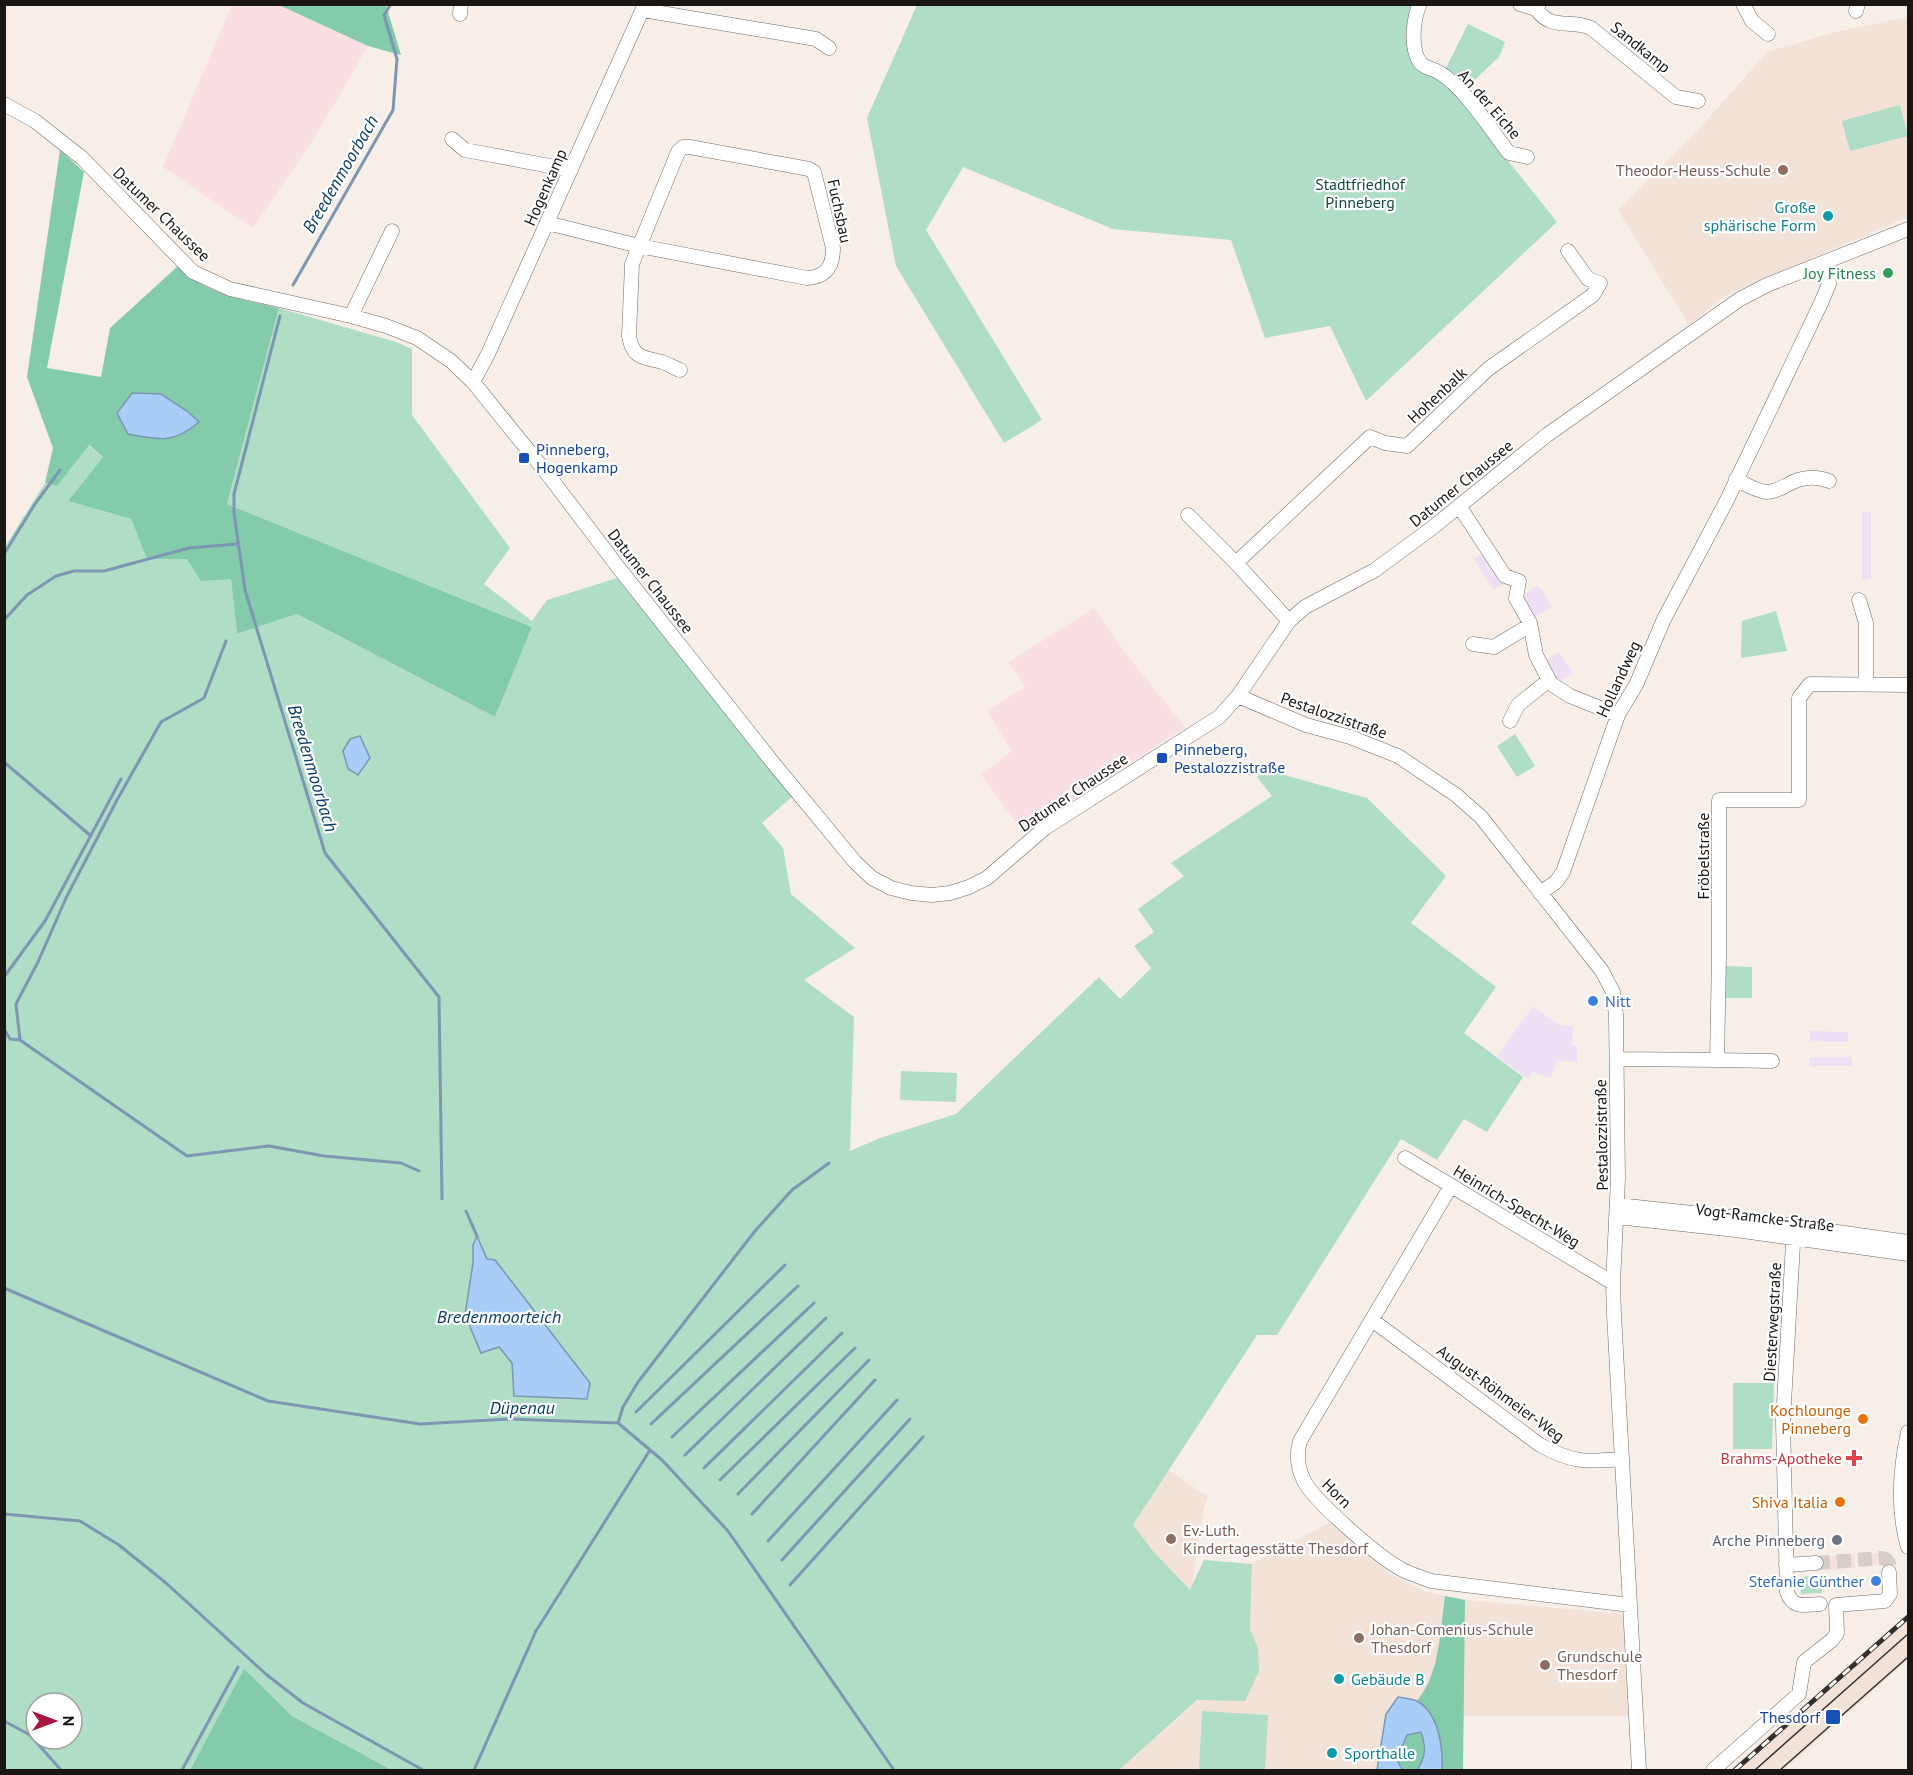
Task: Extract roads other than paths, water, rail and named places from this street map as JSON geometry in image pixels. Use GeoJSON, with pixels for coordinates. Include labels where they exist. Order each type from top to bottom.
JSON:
{"type":"FeatureCollection","features":[{"type":"Feature","properties":{"kind":"street","name":"An der Eiche"},"geometry":{"type":"LineString","coordinates":[[1420,4],[1414,33],[1416,57],[1423,66],[1440,73],[1462,93],[1509,153],[1527,157]]}},
{"type":"Feature","properties":{"kind":"street"},"geometry":{"type":"LineString","coordinates":[[1520,4],[1538,7]]}},
{"type":"Feature","properties":{"kind":"street"},"geometry":{"type":"LineString","coordinates":[[1743,4],[1752,21],[1768,34]]}},
{"type":"Feature","properties":{"kind":"street"},"geometry":{"type":"LineString","coordinates":[[644,7],[816,39],[829,48]]}},
{"type":"Feature","properties":{"kind":"street","name":"Hogenkamp"},"geometry":{"type":"LineString","coordinates":[[472,382],[488,354],[644,7]]}},
{"type":"Feature","properties":{"kind":"street","name":"Sandkamp"},"geometry":{"type":"LineString","coordinates":[[1538,7],[1543,18],[1550,22],[1580,24],[1591,28],[1676,97],[1698,101]]}},
{"type":"Feature","properties":{"kind":"street","name":"Datumer Chaussee"},"geometry":{"type":"LineString","coordinates":[[4,104],[35,121],[82,158],[194,272],[230,289],[386,326],[423,341],[452,361],[549,476],[774,764],[855,862],[872,878],[891,888],[911,893],[941,894],[969,887],[987,878],[1045,828],[1219,717],[1238,696],[1289,621],[1305,607],[1375,570],[1460,506],[1547,435],[1740,299],[1767,285],[1908,229]]}},
{"type":"Feature","properties":{"kind":"street"},"geometry":{"type":"LineString","coordinates":[[452,139],[465,150],[571,170]]}},
{"type":"Feature","properties":{"kind":"street","name":"Fuchsbau"},"geometry":{"type":"LineString","coordinates":[[547,223],[639,246],[807,278],[818,277],[827,270],[833,259],[833,248],[814,172],[809,169],[690,147],[683,147],[678,152],[639,246],[632,264],[629,336],[631,347],[637,354],[680,370]]}},
{"type":"Feature","properties":{"kind":"street"},"geometry":{"type":"LineString","coordinates":[[351,316],[392,231]]}},
{"type":"Feature","properties":{"kind":"street","name":"Hohenbalk"},"geometry":{"type":"LineString","coordinates":[[1236,563],[1371,437],[1385,443],[1407,446],[1488,369],[1593,295],[1600,284],[1588,279],[1568,251]]}},
{"type":"Feature","properties":{"kind":"street","name":"Hollandweg"},"geometry":{"type":"LineString","coordinates":[[1540,893],[1556,882],[1563,872],[1618,715],[1636,685],[1664,619],[1736,479],[1821,303],[1828,284],[1827,262]]}},
{"type":"Feature","properties":{"kind":"street"},"geometry":{"type":"LineString","coordinates":[[1736,479],[1761,491],[1769,492],[1800,479],[1819,477],[1830,481]]}},
{"type":"Feature","properties":{"kind":"street"},"geometry":{"type":"LineString","coordinates":[[1460,506],[1505,576],[1519,580],[1516,598],[1530,625],[1536,655],[1549,680],[1570,696],[1618,715]]}},
{"type":"Feature","properties":{"kind":"street"},"geometry":{"type":"LineString","coordinates":[[1188,515],[1289,621]]}},
{"type":"Feature","properties":{"kind":"street"},"geometry":{"type":"LineString","coordinates":[[1859,600],[1866,623],[1866,684]]}},
{"type":"Feature","properties":{"kind":"street"},"geometry":{"type":"LineString","coordinates":[[1473,644],[1494,647],[1530,625]]}},
{"type":"Feature","properties":{"kind":"street"},"geometry":{"type":"LineString","coordinates":[[1510,721],[1518,705],[1549,680]]}},
{"type":"Feature","properties":{"kind":"street","name":"Fröbelstraße"},"geometry":{"type":"LineString","coordinates":[[1717,1060],[1719,800],[1799,800],[1799,698],[1810,684],[1908,685]]}},
{"type":"Feature","properties":{"kind":"street","name":"Pestalozzistraße"},"geometry":{"type":"LineString","coordinates":[[1238,696],[1306,725],[1350,736],[1398,756],[1456,795],[1481,817],[1602,971],[1613,992],[1617,1059],[1618,1211],[1613,1283],[1639,1770]]}},
{"type":"Feature","properties":{"kind":"street"},"geometry":{"type":"LineString","coordinates":[[1617,1059],[1772,1061]]}},
{"type":"Feature","properties":{"kind":"street","name":"Heinrich-Specht-Weg"},"geometry":{"type":"LineString","coordinates":[[1405,1158],[1613,1283]]}},
{"type":"Feature","properties":{"kind":"street","name":"Horn"},"geometry":{"type":"LineString","coordinates":[[1451,1186],[1300,1441],[1297,1454],[1305,1483],[1343,1523],[1387,1561],[1402,1570],[1431,1581],[1630,1605]]}},
{"type":"Feature","properties":{"kind":"street","name":"Vogt-Ramcke-Straße"},"geometry":{"type":"LineString","coordinates":[[1618,1211],[1908,1242]]}},
{"type":"Feature","properties":{"kind":"street","name":"Vogt-Ramcke-Straße"},"geometry":{"type":"LineString","coordinates":[[1793,1231],[1908,1254]]}},
{"type":"Feature","properties":{"kind":"street","name":"Diesterwegstraße"},"geometry":{"type":"LineString","coordinates":[[1793,1231],[1784,1420],[1787,1592],[1790,1601],[1800,1605],[1820,1604]]}},
{"type":"Feature","properties":{"kind":"street","name":"August-Röhmeier-Weg"},"geometry":{"type":"LineString","coordinates":[[1372,1320],[1540,1445],[1562,1457],[1584,1461],[1622,1460]]}},
{"type":"Feature","properties":{"kind":"street"},"geometry":{"type":"LineString","coordinates":[[1908,1432],[1901,1475],[1904,1531],[1908,1547]]}},
{"type":"Feature","properties":{"kind":"street"},"geometry":{"type":"LineString","coordinates":[[1786,1565],[1816,1563]]}},
{"type":"Feature","properties":{"kind":"street"},"geometry":{"type":"LineString","coordinates":[[1713,1770],[1799,1694],[1804,1662],[1832,1640],[1837,1633],[1836,1605],[1885,1601],[1890,1594],[1889,1572]]}},
{"type":"Feature","properties":{"kind":"water"},"geometry":{"type":"Polygon","coordinates":[[[132,393],[161,394],[199,422],[182,434],[173,437],[157,439],[128,434],[117,413],[132,393]]]}},
{"type":"Feature","properties":{"kind":"water"},"geometry":{"type":"Polygon","coordinates":[[[360,736],[370,758],[358,775],[348,769],[343,751],[350,739],[360,736]]]}},
{"type":"Feature","properties":{"kind":"water","name":"Bredenmoorteich"},"geometry":{"type":"Polygon","coordinates":[[[477,1236],[487,1259],[495,1260],[590,1383],[587,1399],[514,1396],[512,1363],[499,1347],[481,1353],[465,1315],[473,1263],[473,1245],[477,1236]]]}},
{"type":"Feature","properties":{"kind":"water"},"geometry":{"type":"Polygon","coordinates":[[[1398,1697],[1417,1701],[1435,1722],[1442,1752],[1442,1770],[1417,1770],[1424,1752],[1421,1732],[1407,1735],[1397,1760],[1405,1770],[1377,1770],[1386,1714],[1398,1697]]]}},
{"type":"Feature","properties":{"kind":"waterway","name":"Breedenmoorbach"},"geometry":{"type":"LineString","coordinates":[[293,285],[393,110],[397,59],[384,15],[391,4]]}},
{"type":"Feature","properties":{"kind":"waterway","name":"Breedenmoorbach"},"geometry":{"type":"LineString","coordinates":[[280,316],[234,494],[234,513],[245,590],[325,853],[439,997],[442,1199]]}},
{"type":"Feature","properties":{"kind":"waterway"},"geometry":{"type":"LineString","coordinates":[[4,554],[35,504],[60,470]]}},
{"type":"Feature","properties":{"kind":"waterway"},"geometry":{"type":"LineString","coordinates":[[4,620],[27,595],[56,576],[74,571],[104,571],[189,548],[237,544]]}},
{"type":"Feature","properties":{"kind":"waterway"},"geometry":{"type":"LineString","coordinates":[[20,1040],[16,1004],[38,962],[66,898],[161,722],[204,698],[226,641]]}},
{"type":"Feature","properties":{"kind":"waterway"},"geometry":{"type":"LineString","coordinates":[[4,762],[91,836]]}},
{"type":"Feature","properties":{"kind":"waterway"},"geometry":{"type":"LineString","coordinates":[[4,977],[45,921],[121,779]]}},
{"type":"Feature","properties":{"kind":"waterway"},"geometry":{"type":"LineString","coordinates":[[4,1029],[10,1039],[20,1040],[187,1156],[269,1146],[324,1156],[401,1163],[419,1171]]}},
{"type":"Feature","properties":{"kind":"waterway"},"geometry":{"type":"LineString","coordinates":[[618,1423],[623,1407],[638,1382],[755,1231],[792,1190],[829,1163]]}},
{"type":"Feature","properties":{"kind":"waterway"},"geometry":{"type":"LineString","coordinates":[[466,1211],[477,1236]]}},
{"type":"Feature","properties":{"kind":"waterway"},"geometry":{"type":"LineString","coordinates":[[636,1412],[785,1265]]}},
{"type":"Feature","properties":{"kind":"waterway"},"geometry":{"type":"LineString","coordinates":[[651,1424],[798,1286]]}},
{"type":"Feature","properties":{"kind":"waterway","name":"Düpenau"},"geometry":{"type":"LineString","coordinates":[[4,1288],[268,1401],[420,1424],[510,1419],[618,1423],[662,1460],[728,1531],[894,1770]]}},
{"type":"Feature","properties":{"kind":"waterway"},"geometry":{"type":"LineString","coordinates":[[672,1437],[814,1303]]}},
{"type":"Feature","properties":{"kind":"waterway"},"geometry":{"type":"LineString","coordinates":[[685,1455],[826,1318]]}},
{"type":"Feature","properties":{"kind":"waterway"},"geometry":{"type":"LineString","coordinates":[[704,1468],[842,1333]]}},
{"type":"Feature","properties":{"kind":"waterway"},"geometry":{"type":"LineString","coordinates":[[720,1480],[855,1348]]}},
{"type":"Feature","properties":{"kind":"waterway"},"geometry":{"type":"LineString","coordinates":[[738,1494],[869,1360]]}},
{"type":"Feature","properties":{"kind":"waterway"},"geometry":{"type":"LineString","coordinates":[[752,1514],[875,1380]]}},
{"type":"Feature","properties":{"kind":"waterway"},"geometry":{"type":"LineString","coordinates":[[768,1541],[897,1400]]}},
{"type":"Feature","properties":{"kind":"waterway"},"geometry":{"type":"LineString","coordinates":[[782,1560],[910,1419]]}},
{"type":"Feature","properties":{"kind":"waterway"},"geometry":{"type":"LineString","coordinates":[[790,1585],[923,1437]]}},
{"type":"Feature","properties":{"kind":"waterway"},"geometry":{"type":"LineString","coordinates":[[474,1770],[536,1631],[650,1450]]}},
{"type":"Feature","properties":{"kind":"waterway"},"geometry":{"type":"LineString","coordinates":[[4,1514],[80,1521],[119,1545],[166,1583],[267,1675],[303,1703],[423,1770]]}},
{"type":"Feature","properties":{"kind":"waterway"},"geometry":{"type":"LineString","coordinates":[[182,1770],[238,1667]]}},
{"type":"Feature","properties":{"kind":"waterway"},"geometry":{"type":"LineString","coordinates":[[4,1721],[30,1735],[61,1770]]}},
{"type":"Feature","properties":{"kind":"tunnel"},"geometry":{"type":"LineString","coordinates":[[1816,1563],[1882,1558],[1889,1563],[1889,1572]]}},
{"type":"Feature","properties":{"kind":"tram line"},"geometry":{"type":"LineString","coordinates":[[1755,1770],[1908,1634]]}},
{"type":"Feature","properties":{"kind":"tram line"},"geometry":{"type":"LineString","coordinates":[[1780,1770],[1908,1657]]}},
{"type":"Feature","properties":{"kind":"railway"},"geometry":{"type":"LineString","coordinates":[[1735,1770],[1908,1617]]}},
{"type":"Feature","properties":{"kind":"place","name":"Theodor-Heuss-Schule"},"geometry":{"type":"Point","coordinates":[1783,170]}},
{"type":"Feature","properties":{"kind":"place","name":"Große sphärische Form"},"geometry":{"type":"Point","coordinates":[1828,216]}},
{"type":"Feature","properties":{"kind":"place","name":"Joy Fitness"},"geometry":{"type":"Point","coordinates":[1888,273]}},
{"type":"Feature","properties":{"kind":"place","name":"Pinneberg, Hogenkamp"},"geometry":{"type":"Point","coordinates":[524,458]}},
{"type":"Feature","properties":{"kind":"place","name":"Pinneberg, Pestalozzistraße"},"geometry":{"type":"Point","coordinates":[1162,758]}},
{"type":"Feature","properties":{"kind":"place","name":"Nitt"},"geometry":{"type":"Point","coordinates":[1593,1001]}},
{"type":"Feature","properties":{"kind":"place","name":"Kochlounge Pinneberg"},"geometry":{"type":"Point","coordinates":[1863,1419]}},
{"type":"Feature","properties":{"kind":"place","name":"Brahms-Apotheke"},"geometry":{"type":"Point","coordinates":[1854,1458]}},
{"type":"Feature","properties":{"kind":"place","name":"Shiva Italia"},"geometry":{"type":"Point","coordinates":[1840,1502]}},
{"type":"Feature","properties":{"kind":"place","name":"Ev.-Luth. Kindertagesstätte Thesdorf"},"geometry":{"type":"Point","coordinates":[1171,1539]}},
{"type":"Feature","properties":{"kind":"place","name":"Arche Pinneberg"},"geometry":{"type":"Point","coordinates":[1837,1540]}},
{"type":"Feature","properties":{"kind":"place","name":"Stefanie Günther"},"geometry":{"type":"Point","coordinates":[1876,1581]}},
{"type":"Feature","properties":{"kind":"place","name":"Johan-Comenius-Schule Thesdorf"},"geometry":{"type":"Point","coordinates":[1359,1638]}},
{"type":"Feature","properties":{"kind":"place","name":"Grundschule Thesdorf"},"geometry":{"type":"Point","coordinates":[1545,1665]}},
{"type":"Feature","properties":{"kind":"place","name":"Gebäude B"},"geometry":{"type":"Point","coordinates":[1339,1679]}},
{"type":"Feature","properties":{"kind":"place","name":"Thesdorf"},"geometry":{"type":"Point","coordinates":[1833,1717]}},
{"type":"Feature","properties":{"kind":"place","name":"Sporthalle"},"geometry":{"type":"Point","coordinates":[1332,1753]}},
{"type":"Feature","properties":{"kind":"park label","name":"Stadtfriedhof Pinneberg"},"geometry":{"type":"Point","coordinates":[1360,193]}}]}
